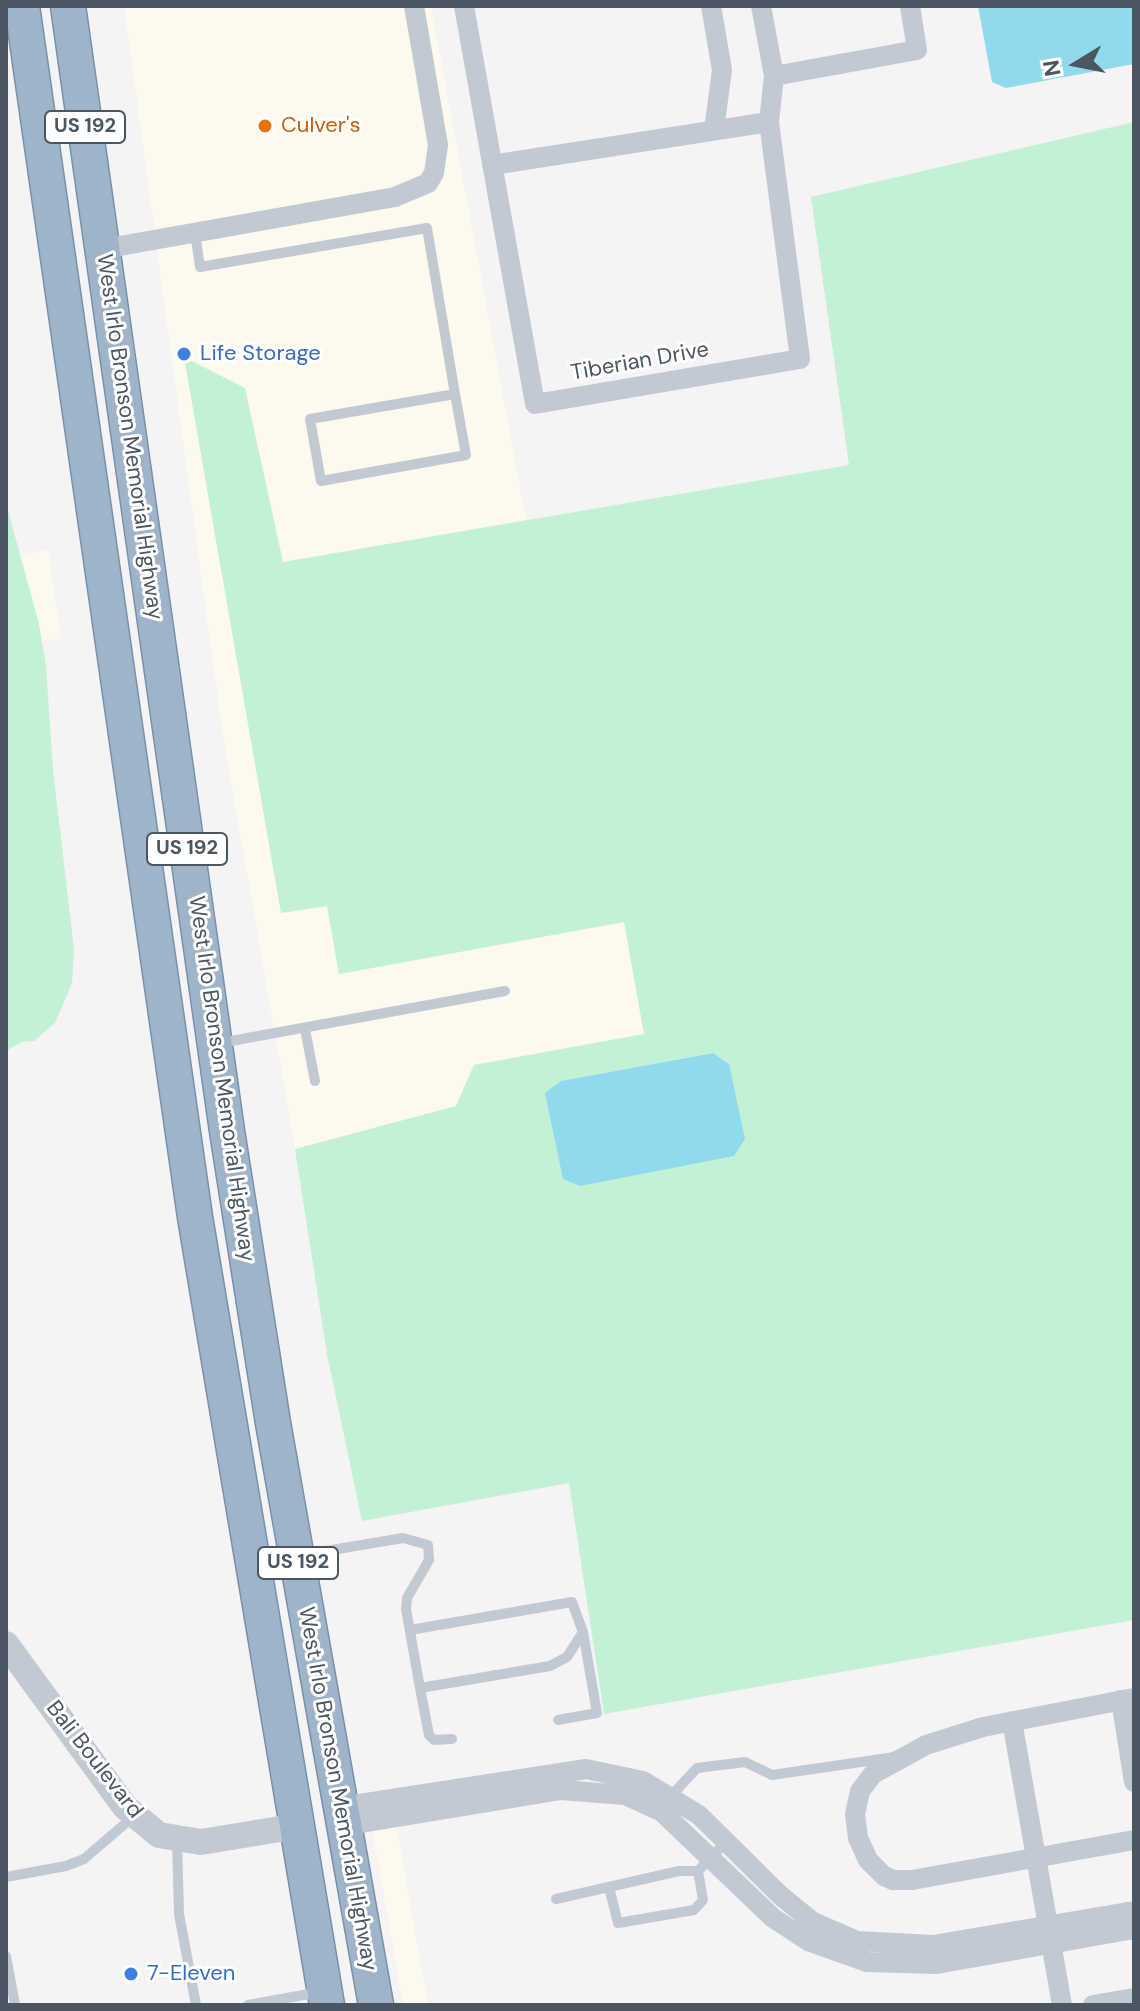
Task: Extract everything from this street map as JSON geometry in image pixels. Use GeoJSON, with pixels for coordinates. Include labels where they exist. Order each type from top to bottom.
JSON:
{"type":"FeatureCollection","features":[{"type":"Feature","properties":{"kind":"highway","name":"West Irlo Bronson Memorial Highway"},"geometry":{"type":"LineString","coordinates":[[22,6],[224,1408],[326,1998]]}},
{"type":"Feature","properties":{"kind":"highway","name":"West Irlo Bronson Memorial Highway"},"geometry":{"type":"LineString","coordinates":[[68,6],[227,1131],[296,1556],[376,2005]]}},
{"type":"Feature","properties":{"kind":"highway"},"geometry":{"type":"LineString","coordinates":[[47,186],[78,229],[103,249]]}},
{"type":"Feature","properties":{"kind":"highway"},"geometry":{"type":"LineString","coordinates":[[58,265],[77,269],[88,280],[115,331]]}},
{"type":"Feature","properties":{"kind":"highway"},"geometry":{"type":"LineString","coordinates":[[156,947],[184,1015],[214,1044]]}},
{"type":"Feature","properties":{"kind":"highway"},"geometry":{"type":"LineString","coordinates":[[171,1051],[186,1059],[201,1077],[227,1131]]}},
{"type":"Feature","properties":{"kind":"highway"},"geometry":{"type":"LineString","coordinates":[[285,1753],[304,1791],[342,1816]]}},
{"type":"Feature","properties":{"kind":"highway"},"geometry":{"type":"LineString","coordinates":[[298,1826],[324,1846],[359,1908]]}},
{"type":"Feature","properties":{"kind":"street"},"geometry":{"type":"LineString","coordinates":[[103,249],[395,197],[428,183],[438,160],[438,145],[414,6]]}},
{"type":"Feature","properties":{"kind":"street","name":"Tiberian Drive"},"geometry":{"type":"LineString","coordinates":[[464,6],[535,404],[800,359],[769,122],[774,76],[761,6]]}},
{"type":"Feature","properties":{"kind":"street"},"geometry":{"type":"LineString","coordinates":[[711,6],[722,70],[714,130]]}},
{"type":"Feature","properties":{"kind":"street"},"geometry":{"type":"LineString","coordinates":[[774,76],[917,50],[910,6]]}},
{"type":"Feature","properties":{"kind":"street"},"geometry":{"type":"LineString","coordinates":[[492,165],[769,122]]}},
{"type":"Feature","properties":{"kind":"street","name":"Bali Boulevard"},"geometry":{"type":"LineString","coordinates":[[6,1644],[134,1816],[159,1835],[201,1842],[298,1826]]}},
{"type":"Feature","properties":{"kind":"street"},"geometry":{"type":"LineString","coordinates":[[1134,1782],[1127,1699],[957,1734],[903,1756],[873,1774],[857,1802],[858,1838],[868,1860],[884,1876],[912,1880],[1134,1840]]}},
{"type":"Feature","properties":{"kind":"street"},"geometry":{"type":"LineString","coordinates":[[1012,1721],[1062,2005]]}},
{"type":"Feature","properties":{"kind":"street"},"geometry":{"type":"LineString","coordinates":[[342,1816],[561,1790],[625,1795],[666,1804],[773,1918],[808,1941],[867,1962],[937,1964],[1134,1911]]}},
{"type":"Feature","properties":{"kind":"street"},"geometry":{"type":"LineString","coordinates":[[1050,1935],[1134,1929]]}},
{"type":"Feature","properties":{"kind":"street"},"geometry":{"type":"LineString","coordinates":[[1093,2005],[1134,1998]]}},
{"type":"Feature","properties":{"kind":"lane"},"geometry":{"type":"LineString","coordinates":[[195,233],[200,267],[427,228],[466,455],[321,481],[310,419],[455,394]]}},
{"type":"Feature","properties":{"kind":"lane"},"geometry":{"type":"LineString","coordinates":[[214,1044],[505,991]]}},
{"type":"Feature","properties":{"kind":"lane"},"geometry":{"type":"LineString","coordinates":[[305,1029],[315,1081]]}},
{"type":"Feature","properties":{"kind":"lane"},"geometry":{"type":"LineString","coordinates":[[296,1556],[403,1538],[428,1545],[429,1560],[407,1598],[410,1630],[429,1735],[434,1740],[452,1739]]}},
{"type":"Feature","properties":{"kind":"lane"},"geometry":{"type":"LineString","coordinates":[[410,1630],[572,1602],[583,1632],[597,1713],[558,1720]]}},
{"type":"Feature","properties":{"kind":"lane"},"geometry":{"type":"LineString","coordinates":[[420,1688],[550,1666],[567,1657],[583,1632]]}},
{"type":"Feature","properties":{"kind":"lane"},"geometry":{"type":"LineString","coordinates":[[666,1804],[697,1768],[745,1762],[772,1775],[903,1756]]}},
{"type":"Feature","properties":{"kind":"lane"},"geometry":{"type":"LineString","coordinates":[[6,1877],[66,1866],[84,1859],[134,1816]]}},
{"type":"Feature","properties":{"kind":"lane"},"geometry":{"type":"LineString","coordinates":[[177,1840],[179,1914],[196,2005]]}},
{"type":"Feature","properties":{"kind":"lane"},"geometry":{"type":"LineString","coordinates":[[609,1887],[618,1923],[694,1910],[703,1900],[712,1856]]}},
{"type":"Feature","properties":{"kind":"lane"},"geometry":{"type":"LineString","coordinates":[[556,1899],[679,1871],[712,1856]]}},
{"type":"Feature","properties":{"kind":"lane"},"geometry":{"type":"LineString","coordinates":[[6,1956],[15,2005]]}},
{"type":"Feature","properties":{"kind":"lane"},"geometry":{"type":"LineString","coordinates":[[248,2005],[326,1998]]}},
{"type":"Feature","properties":{"kind":"shaded area"},"geometry":{"type":"Polygon","coordinates":[[[124,6],[431,6],[526,520],[282,562],[245,388],[184,358],[281,913],[327,906],[340,974],[624,922],[644,1034],[474,1065],[456,1106],[295,1149],[222,730],[124,6]]]}},
{"type":"Feature","properties":{"kind":"shaded area"},"geometry":{"type":"Polygon","coordinates":[[[6,543],[8,556],[48,550],[61,638],[6,647],[6,543]]]}},
{"type":"Feature","properties":{"kind":"shaded area"},"geometry":{"type":"Polygon","coordinates":[[[390,1789],[428,2005],[403,2005],[366,1792],[390,1789]]]}},
{"type":"Feature","properties":{"kind":"green space"},"geometry":{"type":"Polygon","coordinates":[[[1134,122],[1134,1620],[604,1714],[569,1483],[362,1521],[327,1354],[295,1149],[456,1106],[474,1065],[644,1034],[624,922],[339,974],[327,906],[281,913],[184,357],[245,388],[283,562],[849,465],[811,197],[1134,122]],[[712,1053],[561,1081],[729,1064],[712,1053]]]}},
{"type":"Feature","properties":{"kind":"green space"},"geometry":{"type":"Polygon","coordinates":[[[6,503],[39,624],[46,666],[53,770],[74,949],[72,983],[55,1023],[34,1041],[22,1042],[6,1051],[6,503]]]}},
{"type":"Feature","properties":{"kind":"water"},"geometry":{"type":"Polygon","coordinates":[[[978,6],[1132,6],[1134,64],[1006,88],[992,82],[978,6]]]}},
{"type":"Feature","properties":{"kind":"water"},"geometry":{"type":"Polygon","coordinates":[[[713,1053],[729,1064],[745,1139],[734,1156],[580,1186],[563,1179],[545,1093],[561,1081],[713,1053]]]}},
{"type":"Feature","properties":{"kind":"place","name":"Culver's"},"geometry":{"type":"Point","coordinates":[265,126]}},
{"type":"Feature","properties":{"kind":"place","name":"Life Storage"},"geometry":{"type":"Point","coordinates":[184,354]}},
{"type":"Feature","properties":{"kind":"place","name":"7-Eleven"},"geometry":{"type":"Point","coordinates":[131,1974]}}]}
